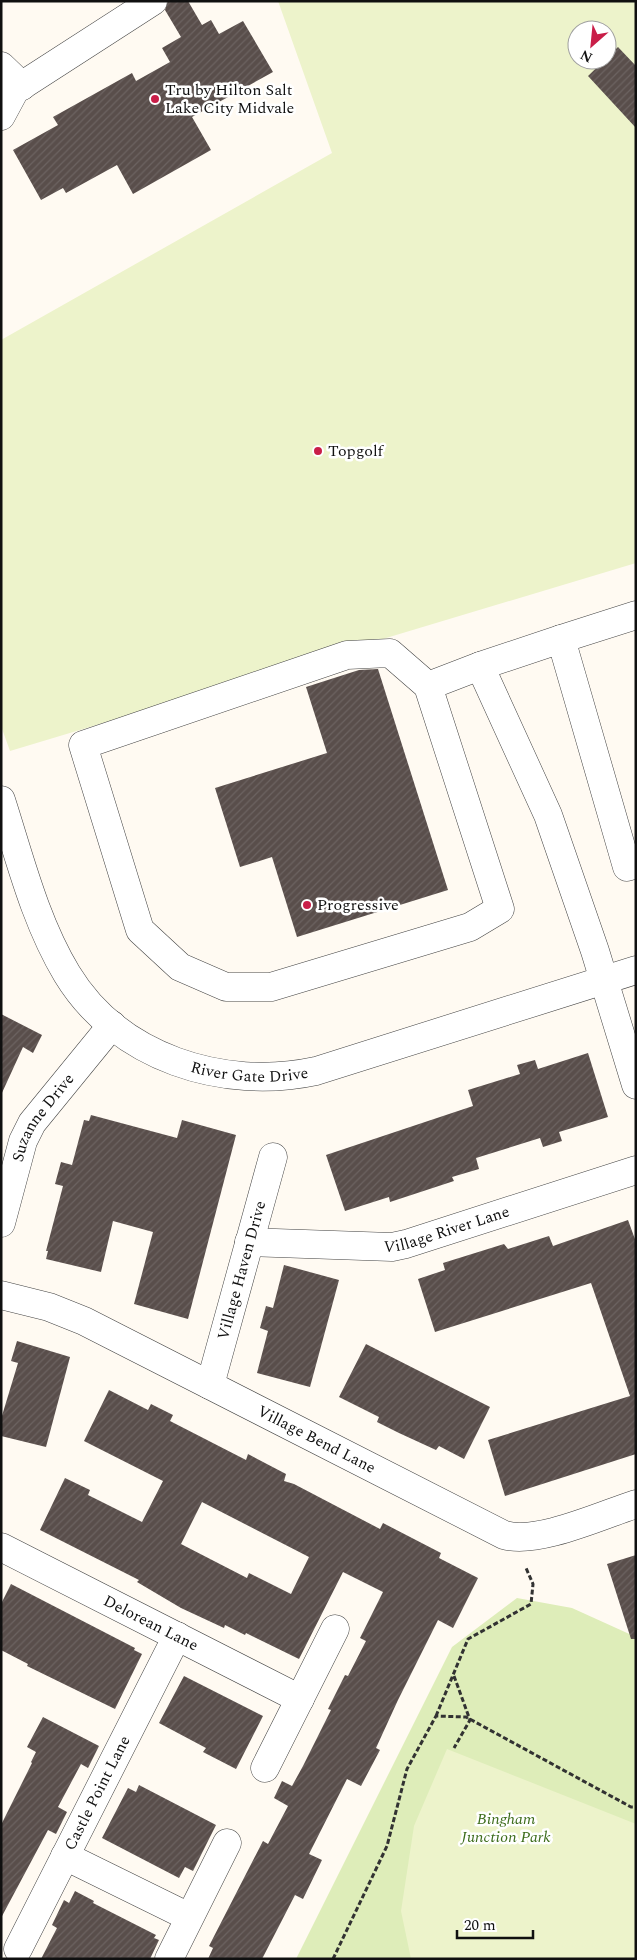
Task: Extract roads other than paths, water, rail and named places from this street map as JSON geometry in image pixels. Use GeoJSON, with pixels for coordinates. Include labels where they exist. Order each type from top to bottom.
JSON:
{"type":"FeatureCollection","features":[{"type":"Feature","properties":{"kind":"street"},"geometry":{"type":"LineString","coordinates":[[1,116],[15,90],[153,1]]}},
{"type":"Feature","properties":{"kind":"street"},"geometry":{"type":"LineString","coordinates":[[1,66],[22,86]]}},
{"type":"Feature","properties":{"kind":"street"},"geometry":{"type":"LineString","coordinates":[[428,686],[480,666],[636,615]]}},
{"type":"Feature","properties":{"kind":"street"},"geometry":{"type":"LineString","coordinates":[[561,639],[627,867],[636,864]]}},
{"type":"Feature","properties":{"kind":"street"},"geometry":{"type":"LineString","coordinates":[[390,652],[428,686],[500,909],[470,928],[271,988],[226,987],[180,967],[140,930],[83,745],[347,655],[390,652]]}},
{"type":"Feature","properties":{"kind":"street"},"geometry":{"type":"LineString","coordinates":[[480,666],[548,815],[636,1085]]}},
{"type":"Feature","properties":{"kind":"street","name":"River Gate Drive"},"geometry":{"type":"LineString","coordinates":[[1,800],[35,905],[50,942],[77,989],[112,1025],[146,1048],[199,1070],[240,1077],[277,1077],[329,1068],[636,970]]}},
{"type":"Feature","properties":{"kind":"street","name":"Suzanne Drive"},"geometry":{"type":"LineString","coordinates":[[1,1223],[23,1141],[32,1122],[112,1025]]}},
{"type":"Feature","properties":{"kind":"street","name":"Village Haven Drive"},"geometry":{"type":"LineString","coordinates":[[210,1385],[273,1156]]}},
{"type":"Feature","properties":{"kind":"street","name":"Village River Lane"},"geometry":{"type":"LineString","coordinates":[[249,1242],[392,1246],[406,1244],[636,1170]]}},
{"type":"Feature","properties":{"kind":"street","name":"Village Bend Lane"},"geometry":{"type":"LineString","coordinates":[[1,1295],[67,1313],[511,1537],[538,1536],[636,1504]]}},
{"type":"Feature","properties":{"kind":"street","name":"Delorean Lane"},"geometry":{"type":"LineString","coordinates":[[1,1547],[300,1699]]}},
{"type":"Feature","properties":{"kind":"street"},"geometry":{"type":"LineString","coordinates":[[265,1768],[335,1629]]}},
{"type":"Feature","properties":{"kind":"street","name":"Castle Point Lane"},"geometry":{"type":"LineString","coordinates":[[18,1950],[177,1636]]}},
{"type":"Feature","properties":{"kind":"street"},"geometry":{"type":"LineString","coordinates":[[169,1959],[227,1844]]}},
{"type":"Feature","properties":{"kind":"street"},"geometry":{"type":"LineString","coordinates":[[65,1856],[189,1917]]}},
{"type":"Feature","properties":{"kind":"place","name":"Tru by Hilton Salt Lake City Midvale"},"geometry":{"type":"Point","coordinates":[155,99]}},
{"type":"Feature","properties":{"kind":"place","name":"Topgolf"},"geometry":{"type":"Point","coordinates":[318,451]}},
{"type":"Feature","properties":{"kind":"place","name":"Progressive"},"geometry":{"type":"Point","coordinates":[307,905]}},
{"type":"Feature","properties":{"kind":"park label","name":"Bingham Junction Park"},"geometry":{"type":"Point","coordinates":[506,1828]}}]}
